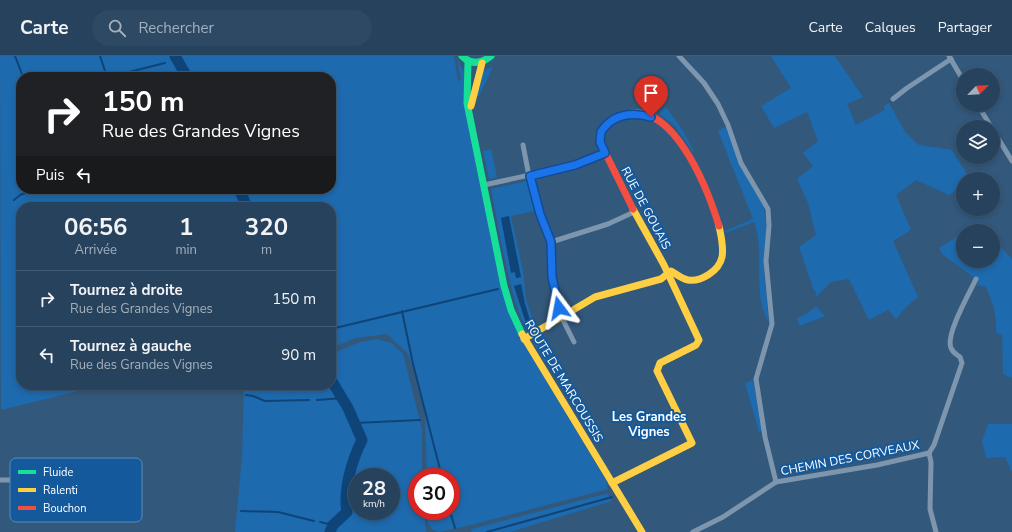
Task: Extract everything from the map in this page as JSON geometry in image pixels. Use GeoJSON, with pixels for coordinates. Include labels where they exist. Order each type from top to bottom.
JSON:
{"type":"FeatureCollection","features":[{"type":"Feature","properties":{"kind":"street"},"geometry":{"type":"LineString","coordinates":[[462,56],[468,62],[482,63]]}},
{"type":"Feature","properties":{"kind":"street"},"geometry":{"type":"LineString","coordinates":[[470,112],[476,81],[482,63],[491,56]]}},
{"type":"Feature","properties":{"kind":"street"},"geometry":{"type":"LineString","coordinates":[[679,56],[701,80],[718,104],[728,124],[741,162],[768,209],[769,226],[766,261],[772,324],[756,379],[765,437],[776,482]]}},
{"type":"Feature","properties":{"kind":"street"},"geometry":{"type":"LineString","coordinates":[[893,99],[950,58],[956,68]]}},
{"type":"Feature","properties":{"kind":"street","name":"ROUTE DE MARCOUSSIS"},"geometry":{"type":"LineString","coordinates":[[468,62],[467,103],[504,286],[511,310],[524,339],[642,532]]}},
{"type":"Feature","properties":{"kind":"street","name":"RUE DE GOUAIS"},"geometry":{"type":"LineString","coordinates":[[612,483],[692,443],[657,371],[660,363],[696,345],[699,340],[667,273],[634,212],[605,153],[600,137],[605,126],[622,115],[642,114],[665,125],[698,172],[720,229],[722,256],[721,261],[713,271],[696,279],[686,279],[671,271],[667,273]]}},
{"type":"Feature","properties":{"kind":"street"},"geometry":{"type":"LineString","coordinates":[[1000,141],[1012,161]]}},
{"type":"Feature","properties":{"kind":"street"},"geometry":{"type":"LineString","coordinates":[[523,145],[540,214],[551,242],[552,277],[556,300],[561,316],[574,342]]}},
{"type":"Feature","properties":{"kind":"street"},"geometry":{"type":"LineString","coordinates":[[484,185],[575,165],[605,153]]}},
{"type":"Feature","properties":{"kind":"street"},"geometry":{"type":"LineString","coordinates":[[551,242],[608,224],[634,212]]}},
{"type":"Feature","properties":{"kind":"street"},"geometry":{"type":"LineString","coordinates":[[524,339],[595,297],[661,279],[667,273]]}},
{"type":"Feature","properties":{"kind":"street","name":"CHEMIN DES CORVEAUX"},"geometry":{"type":"LineString","coordinates":[[693,532],[728,514],[776,482],[877,465],[928,453],[934,445],[962,363],[960,357],[953,352],[950,345],[957,316],[976,279]]}},
{"type":"Feature","properties":{"kind":"street"},"geometry":{"type":"LineString","coordinates":[[928,453],[931,462],[930,509],[936,532]]}},
{"type":"Feature","properties":{"kind":"street"},"geometry":{"type":"LineString","coordinates":[[0,480],[9,480]]}},
{"type":"Feature","properties":{"kind":"shaded area"},"geometry":{"type":"Polygon","coordinates":[[[0,56],[454,56],[458,81],[461,80],[457,59],[464,72],[476,166],[522,340],[608,484],[606,485],[608,489],[459,528],[453,527],[453,529],[439,532],[432,529],[428,523],[428,520],[460,520],[460,468],[427,468],[425,415],[419,387],[408,354],[387,334],[356,338],[336,346],[336,202],[16,202],[16,390],[83,390],[1,410],[0,56]]]}},
{"type":"Feature","properties":{"kind":"shaded area"},"geometry":{"type":"Polygon","coordinates":[[[771,56],[835,56],[863,97],[847,104],[856,125],[885,110],[883,107],[889,103],[905,132],[919,145],[952,150],[956,156],[956,164],[961,164],[966,172],[956,172],[956,190],[949,195],[916,180],[896,195],[911,230],[893,241],[918,297],[903,310],[896,319],[888,310],[869,320],[849,279],[831,282],[815,298],[816,291],[814,291],[799,247],[816,235],[808,203],[797,179],[813,166],[803,153],[818,141],[807,112],[774,128],[761,106],[791,88],[771,56]]]}},
{"type":"Feature","properties":{"kind":"shaded area"},"geometry":{"type":"Polygon","coordinates":[[[493,67],[479,96],[475,97],[482,71],[493,67]]]}},
{"type":"Feature","properties":{"kind":"shaded area"},"geometry":{"type":"Polygon","coordinates":[[[666,107],[683,131],[694,151],[693,152],[674,125],[659,114],[666,107]]]}},
{"type":"Feature","properties":{"kind":"shaded area"},"geometry":{"type":"Polygon","coordinates":[[[727,126],[733,145],[764,207],[767,230],[764,270],[769,323],[761,299],[759,247],[754,222],[726,233],[725,231],[753,219],[718,131],[727,126]]]}},
{"type":"Feature","properties":{"kind":"shaded area"},"geometry":{"type":"Polygon","coordinates":[[[491,149],[497,177],[489,179],[483,151],[491,149]]]}},
{"type":"Feature","properties":{"kind":"shaded area"},"geometry":{"type":"Polygon","coordinates":[[[527,181],[534,211],[511,216],[523,271],[526,299],[535,326],[529,330],[523,322],[511,287],[491,189],[527,181]],[[508,216],[501,218],[516,278],[521,277],[508,216]],[[521,284],[514,287],[527,326],[531,323],[521,284]]]}},
{"type":"Feature","properties":{"kind":"shaded area"},"geometry":{"type":"Polygon","coordinates":[[[509,216],[521,277],[516,278],[515,272],[511,273],[501,218],[509,216]]]}},
{"type":"Feature","properties":{"kind":"shaded area"},"geometry":{"type":"Polygon","coordinates":[[[956,237],[956,264],[942,254],[939,248],[956,237]]]}},
{"type":"Feature","properties":{"kind":"shaded area"},"geometry":{"type":"Polygon","coordinates":[[[1000,246],[1012,259],[1012,378],[1003,374],[1002,335],[996,333],[996,321],[991,298],[986,287],[977,285],[978,282],[961,268],[1000,268],[1000,246]]]}},
{"type":"Feature","properties":{"kind":"shaded area"},"geometry":{"type":"Polygon","coordinates":[[[521,284],[531,324],[527,326],[514,286],[521,284]]]}},
{"type":"Feature","properties":{"kind":"shaded area"},"geometry":{"type":"Polygon","coordinates":[[[816,306],[825,316],[800,326],[797,318],[808,313],[816,306]]]}},
{"type":"Feature","properties":{"kind":"shaded area"},"geometry":{"type":"Polygon","coordinates":[[[538,335],[552,359],[545,362],[533,342],[533,338],[538,335]]]}},
{"type":"Feature","properties":{"kind":"shaded area"},"geometry":{"type":"Polygon","coordinates":[[[377,339],[391,343],[403,354],[422,430],[422,468],[408,468],[408,520],[425,520],[426,532],[235,532],[242,457],[244,390],[336,390],[336,352],[360,342],[377,339]]]}},
{"type":"Feature","properties":{"kind":"shaded area"},"geometry":{"type":"Polygon","coordinates":[[[753,380],[762,430],[759,432],[745,383],[753,380]]]}},
{"type":"Feature","properties":{"kind":"shaded area"},"geometry":{"type":"Polygon","coordinates":[[[988,424],[1012,424],[1012,472],[1005,457],[986,458],[982,441],[988,424]]]}},
{"type":"Feature","properties":{"kind":"shaded area"},"geometry":{"type":"Polygon","coordinates":[[[608,494],[612,501],[510,532],[471,532],[472,529],[608,494]]]}},
{"type":"Feature","properties":{"kind":"waterway"},"geometry":{"type":"LineString","coordinates":[[15,56],[21,72]]}},
{"type":"Feature","properties":{"kind":"waterway"},"geometry":{"type":"LineString","coordinates":[[100,56],[105,72]]}},
{"type":"Feature","properties":{"kind":"waterway"},"geometry":{"type":"LineString","coordinates":[[175,56],[184,72]]}},
{"type":"Feature","properties":{"kind":"waterway"},"geometry":{"type":"LineString","coordinates":[[129,72],[165,63]]}},
{"type":"Feature","properties":{"kind":"waterway"},"geometry":{"type":"LineString","coordinates":[[14,200],[23,194]]}},
{"type":"Feature","properties":{"kind":"waterway"},"geometry":{"type":"LineString","coordinates":[[241,194],[245,202]]}},
{"type":"Feature","properties":{"kind":"waterway"},"geometry":{"type":"LineString","coordinates":[[336,328],[498,289]]}},
{"type":"Feature","properties":{"kind":"waterway"},"geometry":{"type":"LineString","coordinates":[[402,311],[413,364],[440,468]]}},
{"type":"Feature","properties":{"kind":"waterway"},"geometry":{"type":"LineString","coordinates":[[330,532],[333,525],[347,512],[347,484],[355,456],[362,440],[348,408],[336,388]]}},
{"type":"Feature","properties":{"kind":"waterway"},"geometry":{"type":"LineString","coordinates":[[246,395],[265,401],[309,400]]}},
{"type":"Feature","properties":{"kind":"waterway"},"geometry":{"type":"LineString","coordinates":[[317,400],[343,398]]}},
{"type":"Feature","properties":{"kind":"waterway"},"geometry":{"type":"LineString","coordinates":[[355,423],[420,420]]}},
{"type":"Feature","properties":{"kind":"waterway"},"geometry":{"type":"LineString","coordinates":[[487,532],[612,497]]}},
{"type":"Feature","properties":{"kind":"waterway"},"geometry":{"type":"LineString","coordinates":[[241,511],[278,512],[314,521]]}},
{"type":"Feature","properties":{"kind":"waterway"},"geometry":{"type":"LineString","coordinates":[[453,520],[455,528]]}},
{"type":"Feature","properties":{"kind":"waterway"},"geometry":{"type":"LineString","coordinates":[[320,522],[333,525]]}},
{"type":"Feature","properties":{"kind":"traffic: fast"},"geometry":{"type":"LineString","coordinates":[[462,56],[472,62],[484,61],[491,56]]}},
{"type":"Feature","properties":{"kind":"traffic: fast"},"geometry":{"type":"LineString","coordinates":[[468,62],[467,103],[504,286],[511,310],[522,334]]}},
{"type":"Feature","properties":{"kind":"traffic: slow"},"geometry":{"type":"LineString","coordinates":[[471,106],[482,63]]}},
{"type":"Feature","properties":{"kind":"traffic: slow"},"geometry":{"type":"LineString","coordinates":[[612,483],[692,443],[657,371],[660,363],[696,345],[699,340],[664,265],[633,209]]}},
{"type":"Feature","properties":{"kind":"traffic: slow"},"geometry":{"type":"LineString","coordinates":[[524,339],[595,297],[661,279],[671,271],[681,278],[688,280],[704,277],[717,267],[722,257],[723,253],[719,226]]}},
{"type":"Feature","properties":{"kind":"traffic: slow"},"geometry":{"type":"LineString","coordinates":[[522,334],[642,532]]}},
{"type":"Feature","properties":{"kind":"traffic: jam"},"geometry":{"type":"LineString","coordinates":[[633,209],[600,142],[600,137],[605,126],[611,121],[619,117],[638,113],[655,118],[671,131],[684,149],[706,190],[719,226]]}},
{"type":"Feature","properties":{"kind":"district","name":"Les Grandes Vignes"},"geometry":{"type":"Point","coordinates":[649,424]}},
{"type":"Feature","properties":{"kind":"route"},"geometry":{"type":"LineString","coordinates":[[559,308],[552,277],[551,242],[540,214],[530,176],[575,165],[605,153],[600,142],[601,132],[611,121],[622,115],[642,114],[651,117]]}}]}
